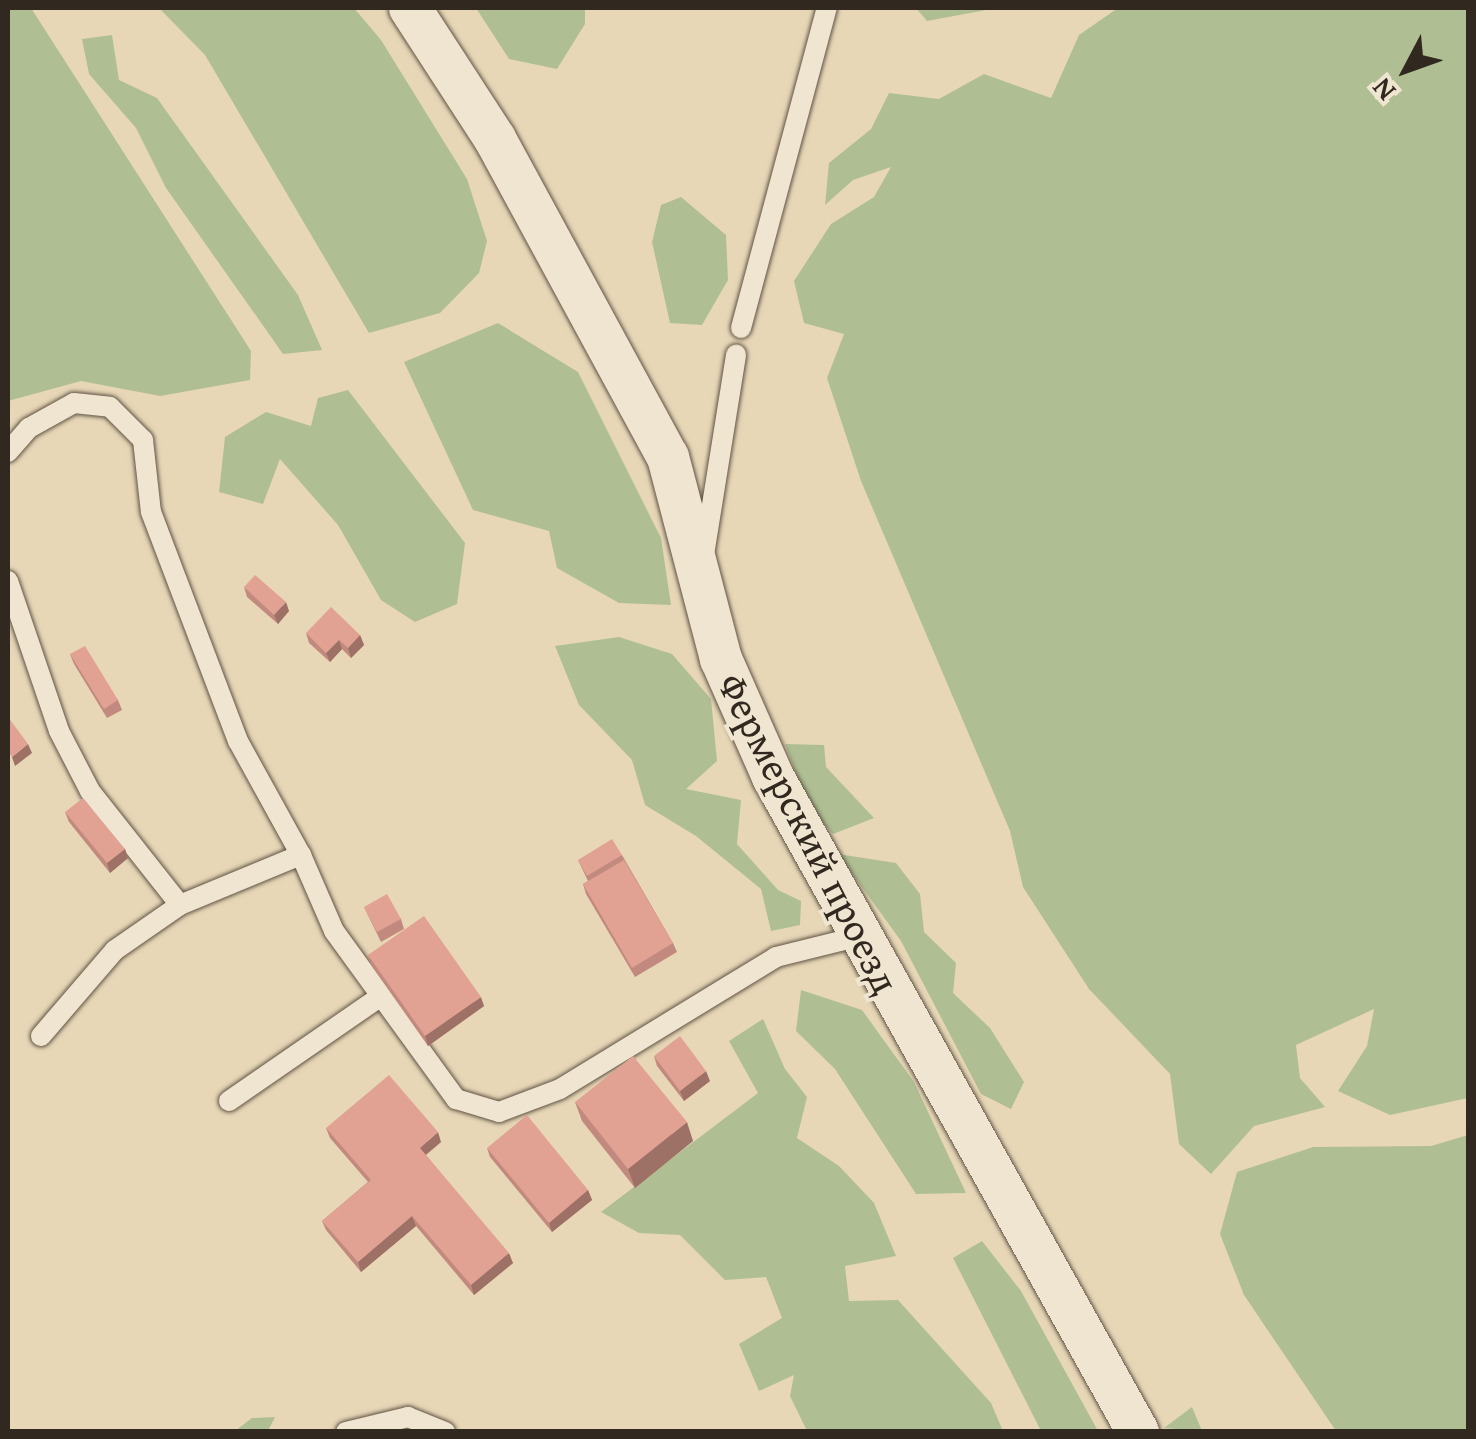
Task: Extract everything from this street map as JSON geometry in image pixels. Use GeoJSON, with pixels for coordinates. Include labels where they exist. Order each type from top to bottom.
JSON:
{"type":"FeatureCollection","features":[{"type":"Feature","properties":{"kind":"street","name":"Фермерский проезд"},"geometry":{"type":"LineString","coordinates":[[410,8],[495,139],[668,458],[702,572],[721,658],[773,777],[857,936],[1138,1432]]}},
{"type":"Feature","properties":{"kind":"lane"},"geometry":{"type":"LineString","coordinates":[[741,328],[827,8]]}},
{"type":"Feature","properties":{"kind":"lane"},"geometry":{"type":"LineString","coordinates":[[702,572],[736,355]]}},
{"type":"Feature","properties":{"kind":"lane"},"geometry":{"type":"LineString","coordinates":[[8,452],[30,428],[74,403],[110,407],[143,440],[151,512],[185,611],[238,741],[301,854],[334,931],[377,999],[456,1100],[499,1112],[560,1088],[776,957],[857,936]]}},
{"type":"Feature","properties":{"kind":"lane"},"geometry":{"type":"LineString","coordinates":[[8,581],[60,732],[90,791],[180,905]]}},
{"type":"Feature","properties":{"kind":"lane"},"geometry":{"type":"LineString","coordinates":[[41,1036],[115,950],[180,905],[301,854]]}},
{"type":"Feature","properties":{"kind":"lane"},"geometry":{"type":"LineString","coordinates":[[228,1101],[377,999]]}},
{"type":"Feature","properties":{"kind":"lane"},"geometry":{"type":"LineString","coordinates":[[346,1432],[408,1417],[445,1432]]}},
{"type":"Feature","properties":{"kind":"green space"},"geometry":{"type":"Polygon","coordinates":[[[8,8],[31,8],[251,351],[250,380],[160,396],[81,381],[8,401],[8,8]]]}},
{"type":"Feature","properties":{"kind":"green space"},"geometry":{"type":"Polygon","coordinates":[[[159,8],[354,8],[381,40],[467,179],[487,241],[479,273],[440,313],[369,333],[205,55],[159,8]]]}},
{"type":"Feature","properties":{"kind":"green space"},"geometry":{"type":"Polygon","coordinates":[[[476,8],[585,8],[585,24],[557,69],[509,59],[476,8]]]}},
{"type":"Feature","properties":{"kind":"green space"},"geometry":{"type":"Polygon","coordinates":[[[916,8],[997,8],[927,21],[916,8]]]}},
{"type":"Feature","properties":{"kind":"green space"},"geometry":{"type":"Polygon","coordinates":[[[1118,8],[1468,8],[1468,1098],[1390,1115],[1338,1091],[1367,1046],[1374,1009],[1296,1045],[1300,1078],[1325,1107],[1254,1126],[1211,1174],[1179,1144],[1170,1074],[1089,989],[1023,887],[1010,831],[861,481],[827,378],[844,334],[804,323],[794,281],[831,224],[874,197],[891,167],[853,180],[825,205],[829,163],[871,129],[889,93],[939,99],[984,74],[1051,98],[1079,35],[1118,8]]]}},
{"type":"Feature","properties":{"kind":"green space"},"geometry":{"type":"Polygon","coordinates":[[[112,35],[119,80],[157,98],[298,295],[322,350],[283,354],[166,188],[136,128],[89,74],[82,39],[112,35]]]}},
{"type":"Feature","properties":{"kind":"green space"},"geometry":{"type":"Polygon","coordinates":[[[681,197],[726,235],[728,280],[702,325],[670,323],[652,242],[661,205],[681,197]]]}},
{"type":"Feature","properties":{"kind":"green space"},"geometry":{"type":"Polygon","coordinates":[[[498,323],[578,372],[661,538],[671,605],[619,603],[557,568],[549,531],[473,510],[404,362],[498,323]]]}},
{"type":"Feature","properties":{"kind":"green space"},"geometry":{"type":"Polygon","coordinates":[[[348,390],[465,543],[457,604],[415,622],[381,600],[338,525],[280,459],[263,504],[219,492],[225,437],[266,412],[311,426],[318,398],[348,390]]]}},
{"type":"Feature","properties":{"kind":"green space"},"geometry":{"type":"Polygon","coordinates":[[[619,637],[672,654],[711,699],[717,761],[686,789],[741,800],[737,844],[778,890],[801,901],[800,925],[771,931],[761,889],[696,836],[645,805],[632,760],[579,705],[555,646],[619,637]]]}},
{"type":"Feature","properties":{"kind":"green space"},"geometry":{"type":"Polygon","coordinates":[[[785,744],[824,745],[826,767],[874,818],[833,834],[809,807],[785,744]]]}},
{"type":"Feature","properties":{"kind":"green space"},"geometry":{"type":"Polygon","coordinates":[[[838,854],[896,863],[920,894],[924,932],[956,963],[953,993],[990,1028],[1024,1082],[1011,1109],[981,1094],[901,941],[838,854]]]}},
{"type":"Feature","properties":{"kind":"green space"},"geometry":{"type":"Polygon","coordinates":[[[801,990],[862,1010],[914,1082],[966,1193],[916,1194],[835,1069],[796,1031],[801,990]]]}},
{"type":"Feature","properties":{"kind":"green space"},"geometry":{"type":"Polygon","coordinates":[[[763,1019],[785,1069],[807,1097],[797,1138],[839,1166],[874,1203],[896,1256],[845,1266],[849,1301],[898,1300],[991,1403],[1003,1431],[807,1431],[790,1396],[794,1375],[759,1391],[739,1344],[782,1318],[766,1277],[725,1280],[680,1235],[639,1233],[601,1212],[758,1093],[729,1041],[763,1019]]]}},
{"type":"Feature","properties":{"kind":"green space"},"geometry":{"type":"Polygon","coordinates":[[[1468,1135],[1468,1431],[1336,1431],[1244,1295],[1220,1234],[1237,1172],[1313,1147],[1431,1146],[1468,1135]]]}},
{"type":"Feature","properties":{"kind":"green space"},"geometry":{"type":"Polygon","coordinates":[[[982,1241],[1021,1291],[1098,1431],[1041,1431],[953,1258],[982,1241]]]}},
{"type":"Feature","properties":{"kind":"green space"},"geometry":{"type":"Polygon","coordinates":[[[1192,1407],[1202,1431],[1164,1428],[1192,1407]]]}},
{"type":"Feature","properties":{"kind":"green space"},"geometry":{"type":"Polygon","coordinates":[[[275,1417],[268,1431],[235,1431],[252,1418],[275,1417]]]}},
{"type":"Feature","properties":{"kind":"building"},"geometry":{"type":"Polygon","coordinates":[[[255,575],[286,602],[274,615],[244,587],[255,575]]]}},
{"type":"Feature","properties":{"kind":"building"},"geometry":{"type":"Polygon","coordinates":[[[331,607],[360,635],[348,648],[339,640],[326,653],[306,633],[331,607]]]}},
{"type":"Feature","properties":{"kind":"building"},"geometry":{"type":"Polygon","coordinates":[[[85,646],[118,700],[104,709],[70,654],[85,646]]]}},
{"type":"Feature","properties":{"kind":"building"},"geometry":{"type":"Polygon","coordinates":[[[8,717],[28,744],[12,757],[8,751],[8,717]]]}},
{"type":"Feature","properties":{"kind":"building"},"geometry":{"type":"Polygon","coordinates":[[[83,798],[125,849],[107,863],[65,812],[83,798]]]}},
{"type":"Feature","properties":{"kind":"building"},"geometry":{"type":"Polygon","coordinates":[[[612,839],[622,855],[587,876],[578,860],[612,839]]]}},
{"type":"Feature","properties":{"kind":"building"},"geometry":{"type":"Polygon","coordinates":[[[624,860],[673,943],[632,968],[583,884],[624,860]]]}},
{"type":"Feature","properties":{"kind":"building"},"geometry":{"type":"Polygon","coordinates":[[[387,894],[401,919],[377,932],[364,907],[387,894]]]}},
{"type":"Feature","properties":{"kind":"building"},"geometry":{"type":"Polygon","coordinates":[[[424,916],[481,997],[425,1036],[368,955],[424,916]]]}},
{"type":"Feature","properties":{"kind":"building"},"geometry":{"type":"Polygon","coordinates":[[[680,1036],[706,1071],[680,1091],[654,1056],[680,1036]]]}},
{"type":"Feature","properties":{"kind":"building"},"geometry":{"type":"Polygon","coordinates":[[[633,1056],[687,1122],[628,1169],[575,1102],[633,1056]]]}},
{"type":"Feature","properties":{"kind":"building"},"geometry":{"type":"Polygon","coordinates":[[[389,1075],[438,1132],[420,1148],[509,1253],[471,1285],[412,1216],[358,1262],[322,1221],[371,1180],[326,1128],[389,1075]]]}},
{"type":"Feature","properties":{"kind":"building"},"geometry":{"type":"Polygon","coordinates":[[[527,1115],[588,1190],[549,1223],[487,1148],[527,1115]]]}}]}
